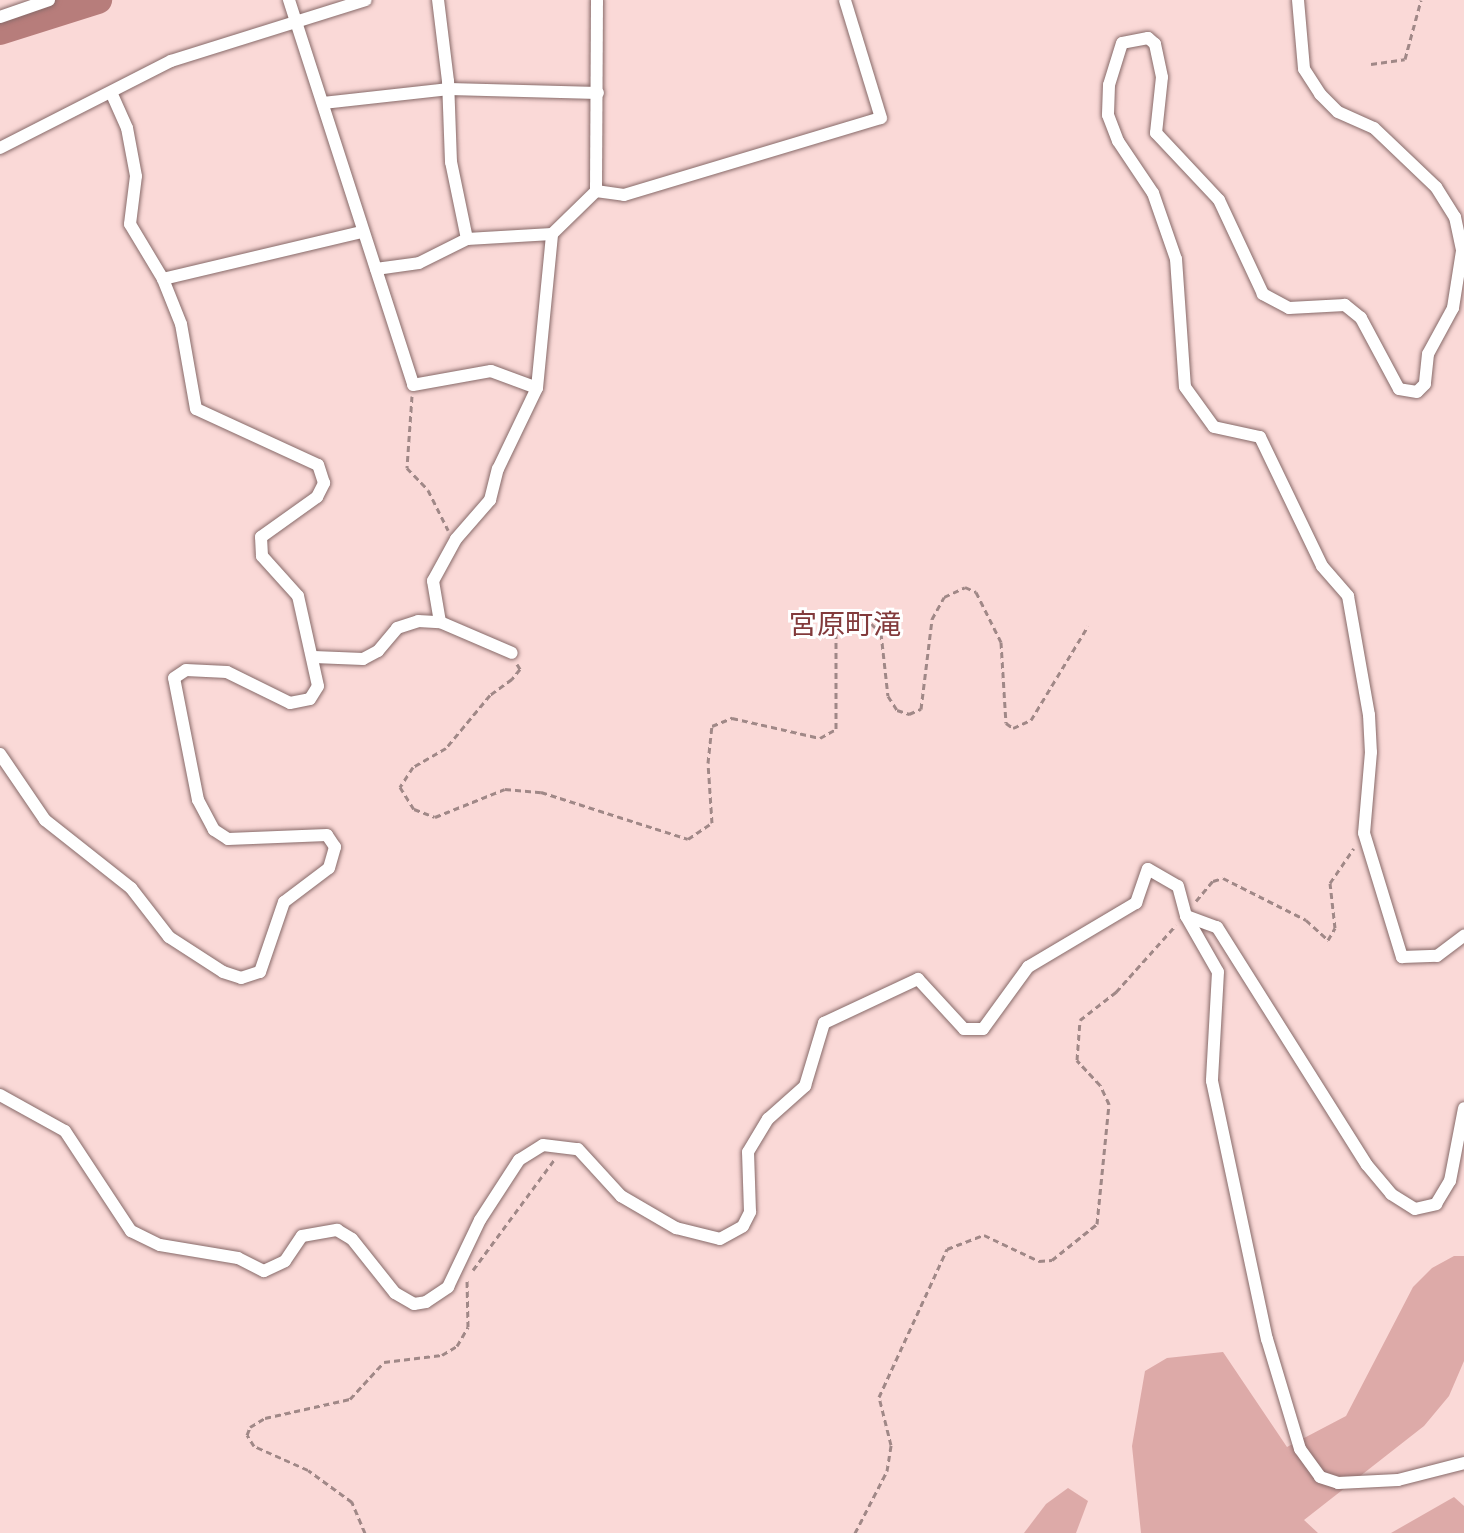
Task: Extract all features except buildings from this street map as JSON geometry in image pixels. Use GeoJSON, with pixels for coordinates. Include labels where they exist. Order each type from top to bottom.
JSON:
{"type":"FeatureCollection","features":[{"type":"Feature","properties":{"kind":"street"},"geometry":{"type":"LineString","coordinates":[[0,17],[49,0]]}},
{"type":"Feature","properties":{"kind":"street"},"geometry":{"type":"LineString","coordinates":[[289,0],[413,385],[491,371],[537,388]]}},
{"type":"Feature","properties":{"kind":"street"},"geometry":{"type":"LineString","coordinates":[[0,148],[194,52],[366,0]]}},
{"type":"Feature","properties":{"kind":"street"},"geometry":{"type":"LineString","coordinates":[[438,0],[449,89],[451,162],[467,239]]}},
{"type":"Feature","properties":{"kind":"street"},"geometry":{"type":"LineString","coordinates":[[440,622],[433,581],[456,539],[490,500],[498,469],[537,388],[552,234],[596,191],[597,0]]}},
{"type":"Feature","properties":{"kind":"street"},"geometry":{"type":"LineString","coordinates":[[596,191],[624,195],[881,118],[845,0]]}},
{"type":"Feature","properties":{"kind":"street"},"geometry":{"type":"LineString","coordinates":[[1298,0],[1304,69],[1320,94],[1338,112],[1374,128],[1436,187],[1455,217],[1462,251],[1453,308],[1428,354],[1425,384],[1417,392],[1399,389],[1361,318],[1345,305],[1289,308],[1263,294],[1219,200],[1156,133],[1162,77],[1155,44],[1148,38],[1122,43],[1109,85],[1108,115],[1118,141],[1153,193],[1176,259],[1185,387],[1214,427],[1260,437],[1276,460],[1322,566],[1348,596],[1369,715],[1364,833],[1402,957],[1437,956],[1464,936]]}},
{"type":"Feature","properties":{"kind":"street"},"geometry":{"type":"LineString","coordinates":[[323,103],[449,89],[598,93]]}},
{"type":"Feature","properties":{"kind":"street"},"geometry":{"type":"LineString","coordinates":[[0,754],[45,820],[131,888],[169,937],[223,972],[241,978],[260,972],[284,902],[329,868],[335,847],[319,831],[254,841],[228,839],[214,830],[198,800],[172,686],[186,670],[227,672],[290,703],[310,699],[318,686],[298,596],[262,556],[261,537],[317,497],[324,483],[318,465],[196,409],[181,324],[163,279],[130,224],[136,176],[127,128],[111,92]]}},
{"type":"Feature","properties":{"kind":"street"},"geometry":{"type":"LineString","coordinates":[[163,279],[362,232]]}},
{"type":"Feature","properties":{"kind":"street"},"geometry":{"type":"LineString","coordinates":[[376,269],[419,263],[467,239],[552,234]]}},
{"type":"Feature","properties":{"kind":"street"},"geometry":{"type":"LineString","coordinates":[[314,657],[363,659],[378,651],[397,628],[440,622],[512,653]]}},
{"type":"Feature","properties":{"kind":"street"},"geometry":{"type":"LineString","coordinates":[[0,1095],[65,1131],[131,1231],[160,1245],[238,1258],[264,1271],[285,1261],[302,1236],[337,1230],[352,1239],[395,1293],[414,1304],[437,1298],[448,1287],[480,1220],[519,1160],[543,1145],[565,1144],[590,1160],[621,1196],[676,1228],[720,1239],[743,1226],[750,1212],[748,1152],[768,1119],[805,1086],[824,1023],[918,979],[964,1029],[983,1029],[1028,967],[1136,903],[1148,869],[1178,886],[1186,916],[1218,972],[1212,1081],[1267,1339],[1300,1449],[1320,1477],[1338,1483],[1398,1480],[1464,1463]]}},
{"type":"Feature","properties":{"kind":"street"},"geometry":{"type":"LineString","coordinates":[[1186,916],[1217,927],[1367,1165],[1391,1194],[1415,1209],[1436,1204],[1450,1181],[1464,1108]]}},
{"type":"Feature","properties":{"kind":"path"},"geometry":{"type":"LineString","coordinates":[[1371,64],[1405,59],[1421,0]]}},
{"type":"Feature","properties":{"kind":"path"},"geometry":{"type":"LineString","coordinates":[[413,385],[407,468],[428,490],[456,539]]}},
{"type":"Feature","properties":{"kind":"path"},"geometry":{"type":"LineString","coordinates":[[512,653],[520,669],[512,679],[490,695],[446,748],[413,767],[400,787],[414,809],[435,817],[505,789],[541,792],[688,839],[712,823],[708,763],[712,726],[732,718],[820,738],[836,729],[836,628],[847,619],[864,617],[881,633],[888,696],[897,710],[909,714],[921,709],[932,619],[944,597],[965,587],[976,592],[1001,642],[1006,723],[1013,728],[1031,720],[1088,626]]}},
{"type":"Feature","properties":{"kind":"path"},"geometry":{"type":"LineString","coordinates":[[855,1533],[887,1471],[891,1445],[879,1397],[947,1249],[984,1235],[1039,1261],[1052,1260],[1097,1224],[1109,1104],[1100,1085],[1077,1060],[1074,1041],[1080,1020],[1116,992],[1144,955],[1186,916],[1213,881],[1223,878],[1306,920],[1328,940],[1335,928],[1330,883],[1364,833]]}},
{"type":"Feature","properties":{"kind":"path"},"geometry":{"type":"LineString","coordinates":[[365,1533],[352,1502],[308,1470],[254,1446],[247,1435],[250,1427],[265,1418],[350,1399],[384,1362],[442,1355],[457,1346],[468,1327],[467,1281],[565,1144]]}},
{"type":"Feature","properties":{"kind":"shaded area"},"geometry":{"type":"Polygon","coordinates":[[[1454,1256],[1464,1256],[1464,1361],[1449,1396],[1424,1426],[1304,1520],[1318,1533],[1141,1533],[1132,1446],[1145,1371],[1167,1358],[1223,1352],[1287,1447],[1346,1416],[1413,1287],[1432,1268],[1454,1256]]]}},
{"type":"Feature","properties":{"kind":"shaded area"},"geometry":{"type":"Polygon","coordinates":[[[1068,1488],[1088,1501],[1076,1533],[1024,1533],[1046,1504],[1068,1488]]]}},
{"type":"Feature","properties":{"kind":"shaded area"},"geometry":{"type":"Polygon","coordinates":[[[1454,1497],[1464,1506],[1464,1533],[1391,1533],[1454,1497]]]}},
{"type":"Feature","properties":{"kind":"waterway"},"geometry":{"type":"LineString","coordinates":[[0,31],[98,0]]}},
{"type":"Feature","properties":{"kind":"district","name":"宮原町滝"},"geometry":{"type":"Point","coordinates":[845,625]}}]}
